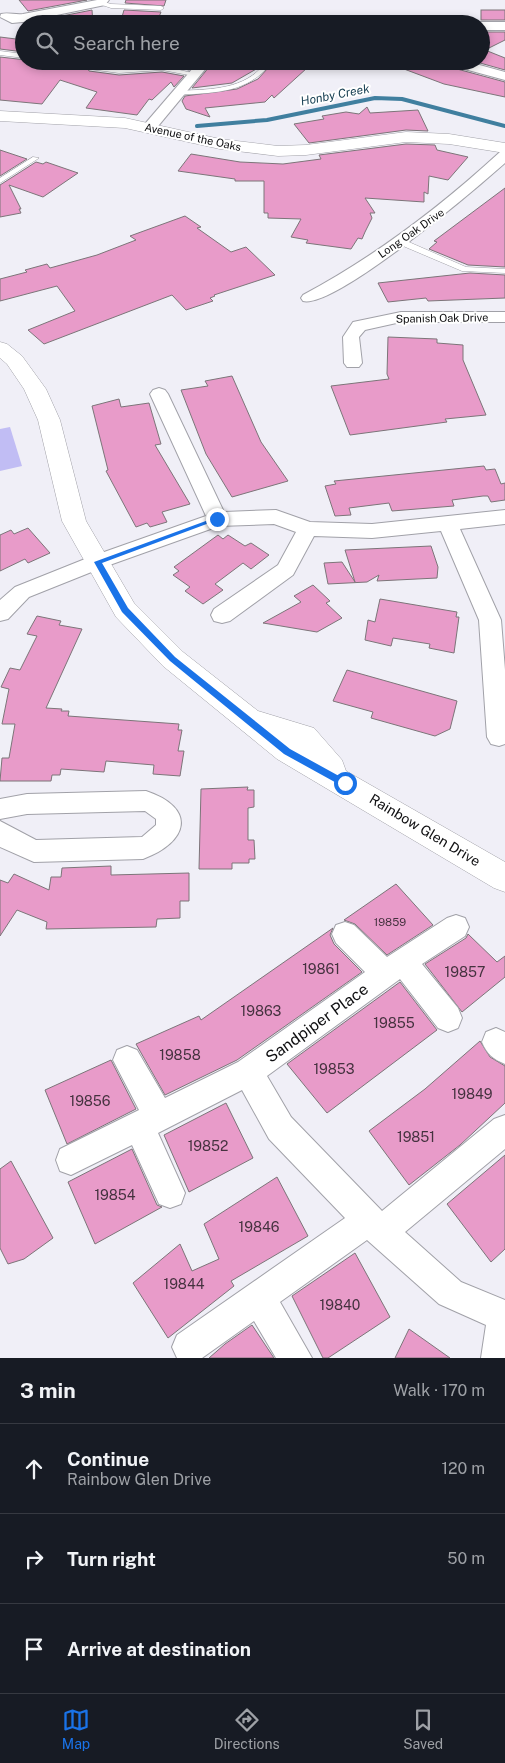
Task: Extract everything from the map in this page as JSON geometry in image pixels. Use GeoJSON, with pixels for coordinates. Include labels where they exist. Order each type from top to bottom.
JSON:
{"type":"FeatureCollection","features":[{"type":"Feature","properties":{"kind":"street"},"geometry":{"type":"LineString","coordinates":[[15,19],[2,17],[9,10],[61,0]]}},
{"type":"Feature","properties":{"kind":"street"},"geometry":{"type":"LineString","coordinates":[[36,15],[102,1]]}},
{"type":"Feature","properties":{"kind":"street"},"geometry":{"type":"LineString","coordinates":[[490,26],[505,26]]}},
{"type":"Feature","properties":{"kind":"street"},"geometry":{"type":"LineString","coordinates":[[149,128],[198,70]]}},
{"type":"Feature","properties":{"kind":"street"},"geometry":{"type":"LineString","coordinates":[[483,70],[505,76]]}},
{"type":"Feature","properties":{"kind":"street","name":"Avenue of the Oaks"},"geometry":{"type":"LineString","coordinates":[[0,116],[109,122],[149,128],[214,143],[280,151],[409,138],[443,138],[505,148]]}},
{"type":"Feature","properties":{"kind":"street","name":"Long Oak Drive"},"geometry":{"type":"LineString","coordinates":[[309,298],[338,283],[464,194],[505,155]]}},
{"type":"Feature","properties":{"kind":"street","name":"Spanish Oak Drive"},"geometry":{"type":"LineString","coordinates":[[353,363],[351,337],[360,326],[401,317],[505,316]]}},
{"type":"Feature","properties":{"kind":"street","name":"Rainbow Glen Drive"},"geometry":{"type":"LineString","coordinates":[[0,348],[15,360],[35,388],[49,420],[74,521],[125,610],[172,659],[287,751],[345,783],[505,878]]}},
{"type":"Feature","properties":{"kind":"street"},"geometry":{"type":"LineString","coordinates":[[159,394],[217,519]]}},
{"type":"Feature","properties":{"kind":"street"},"geometry":{"type":"LineString","coordinates":[[0,613],[22,592],[97,562],[217,519],[276,517],[308,530],[372,531],[505,517]]}},
{"type":"Feature","properties":{"kind":"street"},"geometry":{"type":"LineString","coordinates":[[447,522],[490,620],[499,738]]}},
{"type":"Feature","properties":{"kind":"street"},"geometry":{"type":"LineString","coordinates":[[222,615],[286,570],[308,530]]}},
{"type":"Feature","properties":{"kind":"street"},"geometry":{"type":"LineString","coordinates":[[0,809],[27,804],[146,801],[158,804],[167,813],[169,824],[166,836],[156,844],[143,848],[34,851],[5,838],[0,832]]}},
{"type":"Feature","properties":{"kind":"street","name":"Sandpiper Place"},"geometry":{"type":"LineString","coordinates":[[72,1160],[248,1072],[394,968],[456,927]]}},
{"type":"Feature","properties":{"kind":"street"},"geometry":{"type":"LineString","coordinates":[[345,934],[394,968],[448,1018]]}},
{"type":"Feature","properties":{"kind":"street"},"geometry":{"type":"LineString","coordinates":[[127,1060],[149,1121],[170,1192]]}},
{"type":"Feature","properties":{"kind":"street"},"geometry":{"type":"LineString","coordinates":[[248,1072],[280,1128],[375,1226],[450,1293],[504,1317],[498,1358]]}},
{"type":"Feature","properties":{"kind":"street"},"geometry":{"type":"LineString","coordinates":[[189,1347],[259,1298],[375,1226],[505,1130]]}},
{"type":"Feature","properties":{"kind":"street"},"geometry":{"type":"LineString","coordinates":[[259,1298],[295,1358]]}},
{"type":"Feature","properties":{"kind":"lane"},"geometry":{"type":"LineString","coordinates":[[102,1],[111,6],[161,8]]}},
{"type":"Feature","properties":{"kind":"lane"},"geometry":{"type":"LineString","coordinates":[[0,53],[15,55]]}},
{"type":"Feature","properties":{"kind":"lane"},"geometry":{"type":"LineString","coordinates":[[110,70],[134,70]]}},
{"type":"Feature","properties":{"kind":"lane"},"geometry":{"type":"LineString","coordinates":[[173,70],[194,74]]}},
{"type":"Feature","properties":{"kind":"lane"},"geometry":{"type":"LineString","coordinates":[[177,94],[213,91],[241,84],[261,73],[263,70]]}},
{"type":"Feature","properties":{"kind":"lane"},"geometry":{"type":"LineString","coordinates":[[0,181],[35,158]]}},
{"type":"Feature","properties":{"kind":"lane"},"geometry":{"type":"LineString","coordinates":[[399,241],[465,269],[505,271]]}},
{"type":"Feature","properties":{"kind":"shaded area"},"geometry":{"type":"Polygon","coordinates":[[[10,427],[22,466],[0,471],[0,429],[10,427]]]}},
{"type":"Feature","properties":{"kind":"building"},"geometry":{"type":"Polygon","coordinates":[[[19,0],[87,0],[28,11],[19,0]]]}},
{"type":"Feature","properties":{"kind":"building"},"geometry":{"type":"Polygon","coordinates":[[[126,0],[166,0],[164,6],[125,3],[126,0]]]}},
{"type":"Feature","properties":{"kind":"building"},"geometry":{"type":"Polygon","coordinates":[[[92,10],[92,15],[67,15],[92,10]]]}},
{"type":"Feature","properties":{"kind":"building"},"geometry":{"type":"Polygon","coordinates":[[[124,10],[161,12],[160,15],[123,15],[124,10]]]}},
{"type":"Feature","properties":{"kind":"building"},"geometry":{"type":"Polygon","coordinates":[[[481,10],[505,10],[505,20],[490,20],[490,15],[481,15],[481,10]]]}},
{"type":"Feature","properties":{"kind":"building"},"geometry":{"type":"Polygon","coordinates":[[[490,32],[505,32],[505,40],[490,48],[490,32]]]}},
{"type":"Feature","properties":{"kind":"building"},"geometry":{"type":"Polygon","coordinates":[[[0,37],[15,39],[15,51],[0,49],[0,37]]]}},
{"type":"Feature","properties":{"kind":"building"},"geometry":{"type":"Polygon","coordinates":[[[490,52],[505,58],[505,70],[490,66],[490,52]]]}},
{"type":"Feature","properties":{"kind":"building"},"geometry":{"type":"Polygon","coordinates":[[[0,57],[15,59],[15,70],[88,70],[119,75],[162,72],[184,76],[174,87],[171,82],[152,100],[149,99],[137,115],[86,108],[97,92],[60,80],[42,104],[0,100],[0,57]]]}},
{"type":"Feature","properties":{"kind":"building"},"geometry":{"type":"Polygon","coordinates":[[[207,70],[255,70],[232,83],[192,88],[207,70]]]}},
{"type":"Feature","properties":{"kind":"building"},"geometry":{"type":"Polygon","coordinates":[[[266,70],[305,70],[274,98],[272,95],[265,102],[205,108],[210,117],[186,109],[182,101],[185,96],[237,89],[258,79],[266,70]]]}},
{"type":"Feature","properties":{"kind":"building"},"geometry":{"type":"Polygon","coordinates":[[[407,70],[461,70],[505,82],[505,97],[444,84],[407,70]]]}},
{"type":"Feature","properties":{"kind":"building"},"geometry":{"type":"Polygon","coordinates":[[[367,107],[370,113],[418,110],[428,131],[406,130],[309,143],[294,124],[324,119],[322,116],[346,112],[359,114],[367,107]]]}},
{"type":"Feature","properties":{"kind":"building"},"geometry":{"type":"Polygon","coordinates":[[[406,144],[435,145],[437,150],[468,157],[448,180],[429,176],[428,194],[424,192],[424,202],[365,198],[375,213],[370,213],[372,218],[362,239],[358,238],[351,249],[306,243],[308,240],[291,237],[301,219],[268,218],[268,213],[264,213],[264,181],[235,181],[235,179],[178,171],[191,154],[240,162],[283,164],[321,159],[319,155],[406,144]]]}},
{"type":"Feature","properties":{"kind":"building"},"geometry":{"type":"Polygon","coordinates":[[[0,150],[27,159],[0,176],[0,150]]]}},
{"type":"Feature","properties":{"kind":"building"},"geometry":{"type":"Polygon","coordinates":[[[36,162],[43,164],[46,162],[78,173],[43,197],[9,185],[21,209],[19,209],[21,213],[0,217],[0,185],[36,162]]]}},
{"type":"Feature","properties":{"kind":"building"},"geometry":{"type":"Polygon","coordinates":[[[505,188],[505,267],[468,265],[429,249],[437,242],[434,241],[505,188]]]}},
{"type":"Feature","properties":{"kind":"building"},"geometry":{"type":"Polygon","coordinates":[[[185,216],[201,227],[197,228],[231,252],[246,247],[275,275],[214,295],[210,298],[213,301],[186,310],[172,295],[44,344],[28,330],[75,311],[57,286],[0,301],[0,279],[27,272],[25,270],[47,264],[50,268],[97,255],[136,240],[130,236],[185,216]]]}},
{"type":"Feature","properties":{"kind":"building"},"geometry":{"type":"Polygon","coordinates":[[[470,273],[505,275],[505,298],[428,301],[426,298],[388,302],[378,283],[470,273]]]}},
{"type":"Feature","properties":{"kind":"building"},"geometry":{"type":"Polygon","coordinates":[[[388,337],[437,339],[437,343],[463,345],[463,360],[486,415],[445,419],[447,422],[350,435],[331,386],[389,379],[387,374],[388,337]]]}},
{"type":"Feature","properties":{"kind":"building"},"geometry":{"type":"Polygon","coordinates":[[[232,376],[261,442],[288,481],[232,497],[206,454],[181,390],[208,386],[205,381],[232,376]]]}},
{"type":"Feature","properties":{"kind":"building"},"geometry":{"type":"Polygon","coordinates":[[[119,399],[121,407],[149,403],[161,444],[155,445],[190,504],[162,512],[167,522],[150,527],[147,523],[136,527],[106,471],[108,470],[92,406],[119,399]]]}},
{"type":"Feature","properties":{"kind":"building"},"geometry":{"type":"Polygon","coordinates":[[[484,466],[486,470],[495,469],[501,484],[505,483],[505,500],[491,502],[488,496],[483,496],[452,500],[454,506],[392,511],[389,503],[349,508],[351,515],[335,516],[325,486],[336,484],[334,481],[484,466]]]}},
{"type":"Feature","properties":{"kind":"building"},"geometry":{"type":"Polygon","coordinates":[[[28,528],[50,553],[28,563],[25,559],[0,571],[0,535],[11,530],[14,534],[28,528]]]}},
{"type":"Feature","properties":{"kind":"building"},"geometry":{"type":"Polygon","coordinates":[[[218,535],[223,539],[228,535],[245,546],[251,543],[269,555],[251,569],[243,563],[215,584],[223,590],[203,604],[185,591],[190,587],[173,575],[179,571],[174,567],[218,535]]]}},
{"type":"Feature","properties":{"kind":"building"},"geometry":{"type":"Polygon","coordinates":[[[431,546],[438,567],[437,578],[377,581],[379,575],[367,582],[328,584],[324,563],[342,562],[355,582],[345,550],[431,546]]]}},
{"type":"Feature","properties":{"kind":"building"},"geometry":{"type":"Polygon","coordinates":[[[313,585],[330,601],[326,603],[342,618],[317,632],[263,623],[301,602],[294,596],[313,585]]]}},
{"type":"Feature","properties":{"kind":"building"},"geometry":{"type":"Polygon","coordinates":[[[380,599],[457,612],[456,617],[459,617],[454,653],[429,648],[430,644],[393,638],[391,646],[365,640],[368,620],[375,622],[380,599]]]}},
{"type":"Feature","properties":{"kind":"building"},"geometry":{"type":"Polygon","coordinates":[[[37,616],[61,621],[59,625],[82,629],[46,708],[69,711],[68,716],[179,724],[178,730],[182,730],[178,751],[184,751],[180,776],[153,774],[154,765],[106,761],[104,772],[61,769],[60,775],[52,775],[51,781],[0,781],[2,758],[9,758],[15,724],[2,724],[9,689],[1,687],[10,668],[20,670],[37,636],[27,634],[37,616]]]}},
{"type":"Feature","properties":{"kind":"building"},"geometry":{"type":"Polygon","coordinates":[[[347,670],[457,701],[450,729],[435,736],[371,718],[373,712],[333,701],[347,670]]]}},
{"type":"Feature","properties":{"kind":"building"},"geometry":{"type":"Polygon","coordinates":[[[248,787],[247,790],[254,790],[254,807],[248,808],[248,840],[254,840],[255,859],[249,859],[249,863],[232,863],[232,869],[199,869],[201,789],[248,787]]]}},
{"type":"Feature","properties":{"kind":"building"},"geometry":{"type":"Polygon","coordinates":[[[111,866],[111,875],[189,873],[189,901],[180,901],[180,918],[157,919],[156,927],[46,929],[47,922],[17,910],[0,936],[0,880],[8,883],[14,874],[49,890],[51,877],[61,877],[62,868],[111,866]]]}},
{"type":"Feature","properties":{"kind":"building"},"geometry":{"type":"Polygon","coordinates":[[[396,884],[433,925],[387,955],[355,924],[344,920],[396,884]]]}},
{"type":"Feature","properties":{"kind":"building"},"geometry":{"type":"Polygon","coordinates":[[[333,928],[330,935],[334,944],[362,972],[237,1060],[165,1095],[136,1044],[199,1016],[201,1020],[333,928]]]}},
{"type":"Feature","properties":{"kind":"building"},"geometry":{"type":"Polygon","coordinates":[[[468,934],[497,962],[505,956],[505,977],[462,1012],[425,964],[466,938],[468,934]]]}},
{"type":"Feature","properties":{"kind":"building"},"geometry":{"type":"Polygon","coordinates":[[[400,982],[437,1030],[327,1113],[287,1064],[400,982]]]}},
{"type":"Feature","properties":{"kind":"building"},"geometry":{"type":"Polygon","coordinates":[[[480,1041],[490,1057],[505,1066],[505,1103],[460,1145],[409,1185],[369,1131],[425,1089],[480,1041]]]}},
{"type":"Feature","properties":{"kind":"building"},"geometry":{"type":"Polygon","coordinates":[[[111,1060],[136,1109],[67,1144],[45,1090],[111,1060]]]}},
{"type":"Feature","properties":{"kind":"building"},"geometry":{"type":"Polygon","coordinates":[[[226,1103],[253,1158],[189,1192],[164,1135],[226,1103]]]}},
{"type":"Feature","properties":{"kind":"building"},"geometry":{"type":"Polygon","coordinates":[[[132,1149],[157,1205],[162,1207],[95,1244],[68,1182],[132,1149]]]}},
{"type":"Feature","properties":{"kind":"building"},"geometry":{"type":"Polygon","coordinates":[[[505,1155],[505,1249],[491,1262],[447,1204],[505,1155]]]}},
{"type":"Feature","properties":{"kind":"building"},"geometry":{"type":"Polygon","coordinates":[[[11,1161],[53,1238],[24,1259],[8,1264],[0,1248],[0,1169],[11,1161]]]}},
{"type":"Feature","properties":{"kind":"building"},"geometry":{"type":"Polygon","coordinates":[[[277,1177],[308,1236],[231,1281],[234,1286],[168,1338],[133,1283],[180,1244],[192,1271],[219,1259],[204,1224],[277,1177]]]}},
{"type":"Feature","properties":{"kind":"building"},"geometry":{"type":"Polygon","coordinates":[[[355,1253],[390,1317],[328,1358],[323,1358],[292,1296],[355,1253]]]}},
{"type":"Feature","properties":{"kind":"building"},"geometry":{"type":"Polygon","coordinates":[[[252,1325],[274,1358],[209,1358],[225,1344],[252,1325]]]}},
{"type":"Feature","properties":{"kind":"building"},"geometry":{"type":"Polygon","coordinates":[[[409,1329],[450,1358],[395,1358],[409,1329]]]}},
{"type":"Feature","properties":{"kind":"waterway","name":"Honby Creek"},"geometry":{"type":"LineString","coordinates":[[197,126],[267,120],[375,98],[402,99],[505,126]]}},
{"type":"Feature","properties":{"kind":"route"},"geometry":{"type":"LineString","coordinates":[[217,519],[97,562],[125,610],[172,659],[287,751],[345,783]]}}]}
